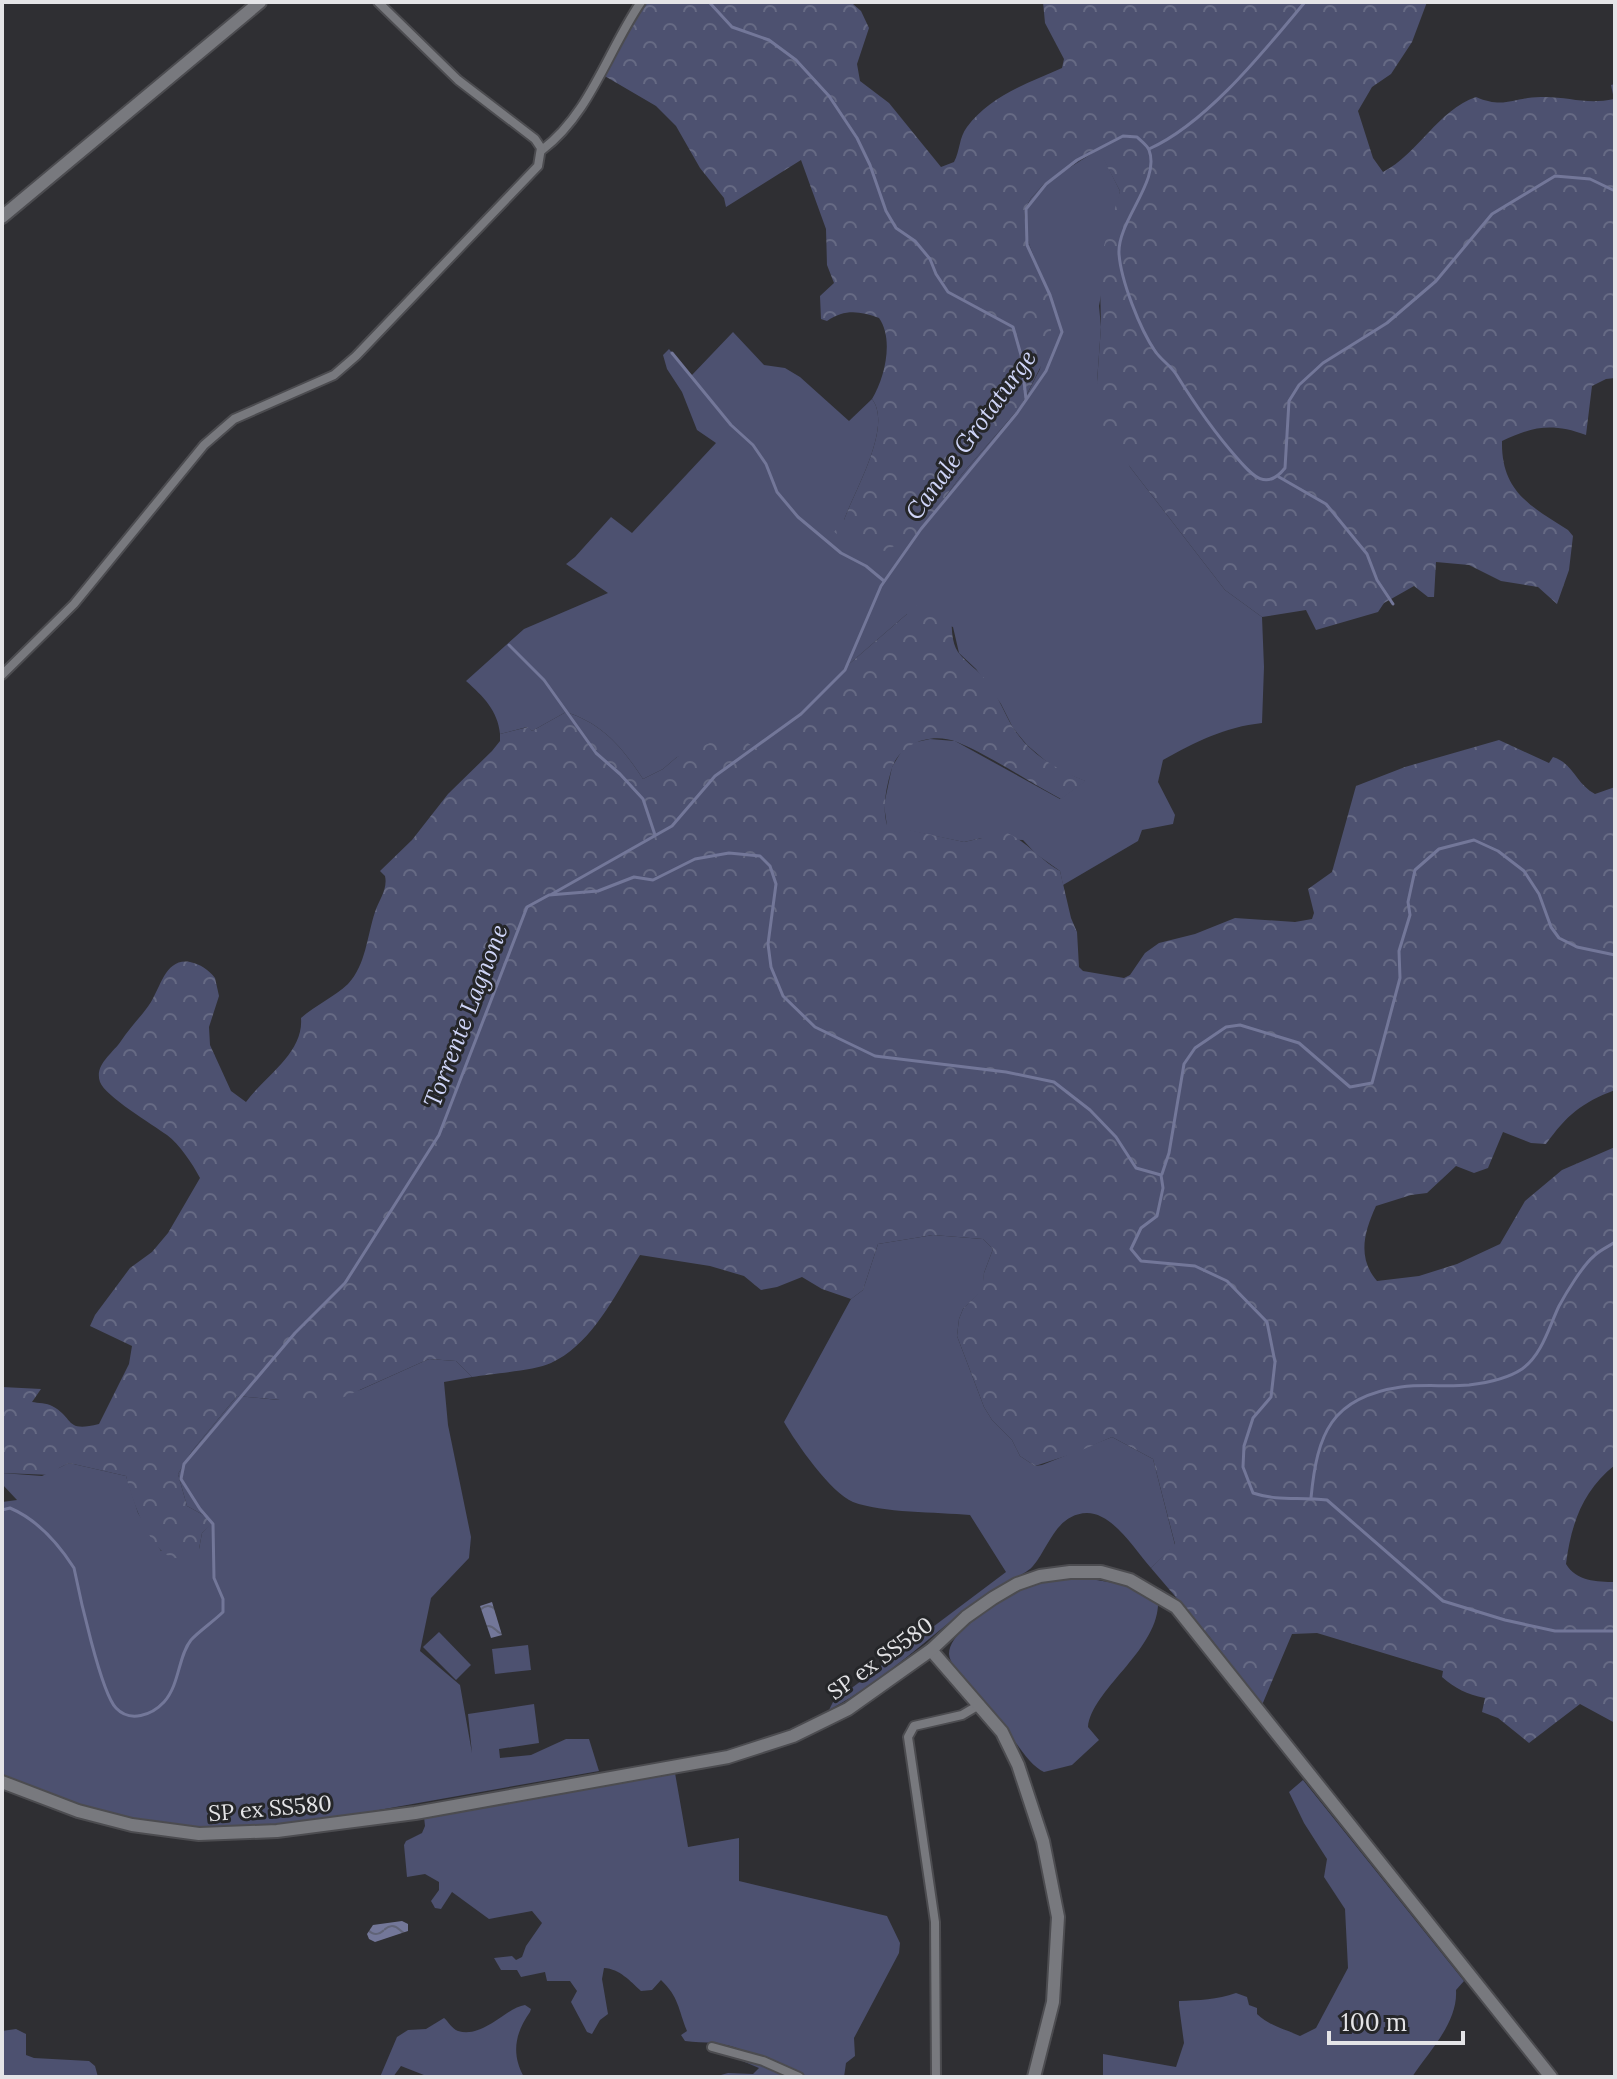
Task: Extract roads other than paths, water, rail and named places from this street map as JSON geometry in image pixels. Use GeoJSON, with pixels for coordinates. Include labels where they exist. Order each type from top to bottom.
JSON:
{"type":"FeatureCollection","features":[{"type":"Feature","properties":{"kind":"main road"},"geometry":{"type":"LineString","coordinates":[[2,217],[260,2]]}},
{"type":"Feature","properties":{"kind":"main road","name":"SP ex SS580"},"geometry":{"type":"LineString","coordinates":[[2,1782],[78,1811],[132,1825],[199,1834],[277,1831],[415,1813],[728,1757],[793,1736],[848,1709],[931,1650],[966,1617],[1017,1584],[1040,1576],[1101,1572],[1130,1580],[1176,1607],[1551,2077]]}},
{"type":"Feature","properties":{"kind":"main road"},"geometry":{"type":"LineString","coordinates":[[931,1650],[1002,1732],[1026,1787],[1043,1841],[1058,1917],[1053,2002],[1034,2077]]}},
{"type":"Feature","properties":{"kind":"street"},"geometry":{"type":"LineString","coordinates":[[378,2],[458,80],[535,139],[542,150]]}},
{"type":"Feature","properties":{"kind":"street"},"geometry":{"type":"LineString","coordinates":[[2,675],[74,604],[204,445],[234,419],[334,375],[356,356],[538,166],[542,150],[558,138],[590,91],[641,2]]}},
{"type":"Feature","properties":{"kind":"street"},"geometry":{"type":"LineString","coordinates":[[936,2077],[935,1922],[908,1737],[914,1726],[962,1715],[979,1705]]}},
{"type":"Feature","properties":{"kind":"street"},"geometry":{"type":"LineString","coordinates":[[712,2047],[763,2061],[799,2077]]}},
{"type":"Feature","properties":{"kind":"water"},"geometry":{"type":"Polygon","coordinates":[[[492,1602],[502,1635],[491,1638],[480,1606],[492,1602]]]}},
{"type":"Feature","properties":{"kind":"water"},"geometry":{"type":"Polygon","coordinates":[[[402,1921],[408,1924],[408,1931],[375,1942],[369,1939],[367,1934],[373,1925],[402,1921]]]}},
{"type":"Feature","properties":{"kind":"waterway"},"geometry":{"type":"LineString","coordinates":[[709,2],[732,27],[769,40],[796,60],[829,96],[857,138],[886,211],[896,228],[915,241],[930,259],[948,292],[1013,327],[1021,355],[1026,399]]}},
{"type":"Feature","properties":{"kind":"waterway"},"geometry":{"type":"LineString","coordinates":[[1149,149],[1171,137],[1213,104],[1305,2]]}},
{"type":"Feature","properties":{"kind":"waterway","name":"Canale Grotaturge"},"geometry":{"type":"LineString","coordinates":[[552,894],[672,826],[715,776],[801,714],[845,670],[881,586],[921,529],[1017,413],[1046,371],[1062,332],[1050,295],[1027,245],[1026,209],[1046,184],[1077,160],[1123,136],[1137,137],[1148,148],[1151,162],[1149,175],[1120,241],[1123,277],[1132,304],[1155,351],[1174,371],[1212,428],[1248,470],[1265,480],[1272,479],[1285,468],[1289,401],[1299,385],[1323,363],[1387,323],[1436,281],[1492,214],[1555,176],[1590,179],[1615,191]]}},
{"type":"Feature","properties":{"kind":"waterway"},"geometry":{"type":"LineString","coordinates":[[672,353],[731,425],[753,445],[766,464],[777,492],[798,517],[841,553],[866,566],[884,581]]}},
{"type":"Feature","properties":{"kind":"waterway"},"geometry":{"type":"LineString","coordinates":[[1279,477],[1326,504],[1367,554],[1377,580],[1393,604]]}},
{"type":"Feature","properties":{"kind":"waterway"},"geometry":{"type":"LineString","coordinates":[[509,645],[544,680],[596,753],[643,799],[655,835]]}},
{"type":"Feature","properties":{"kind":"waterway"},"geometry":{"type":"LineString","coordinates":[[1162,1174],[1169,1153],[1184,1064],[1195,1048],[1226,1027],[1240,1025],[1299,1043],[1350,1087],[1372,1083],[1400,978],[1399,951],[1410,915],[1408,902],[1415,870],[1439,849],[1474,840],[1498,851],[1524,871],[1539,894],[1551,927],[1559,938],[1577,947],[1615,955]]}},
{"type":"Feature","properties":{"kind":"waterway","name":"Torrente Lagnone"},"geometry":{"type":"LineString","coordinates":[[2,1510],[10,1508],[38,1526],[74,1568],[97,1664],[116,1708],[128,1715],[141,1716],[159,1707],[173,1687],[191,1640],[223,1612],[223,1599],[214,1578],[213,1524],[181,1479],[184,1464],[295,1333],[345,1283],[439,1135],[527,907],[549,895],[598,891],[634,877],[653,880],[695,859],[729,853],[760,856],[770,866],[776,884],[768,944],[771,967],[783,996],[815,1027],[875,1056],[1006,1072],[1054,1082],[1090,1110],[1116,1137],[1136,1168],[1161,1175],[1163,1188],[1157,1216],[1141,1228],[1131,1249],[1141,1261],[1195,1266],[1227,1281],[1267,1322],[1275,1362],[1271,1397],[1253,1418],[1244,1446],[1243,1467],[1253,1493],[1327,1500],[1443,1601],[1555,1631],[1615,1631]]}},
{"type":"Feature","properties":{"kind":"waterway"},"geometry":{"type":"LineString","coordinates":[[1311,1498],[1324,1437],[1343,1410],[1377,1392],[1409,1386],[1461,1386],[1489,1382],[1522,1369],[1540,1348],[1559,1306],[1580,1272],[1596,1254],[1615,1242]]}}]}
